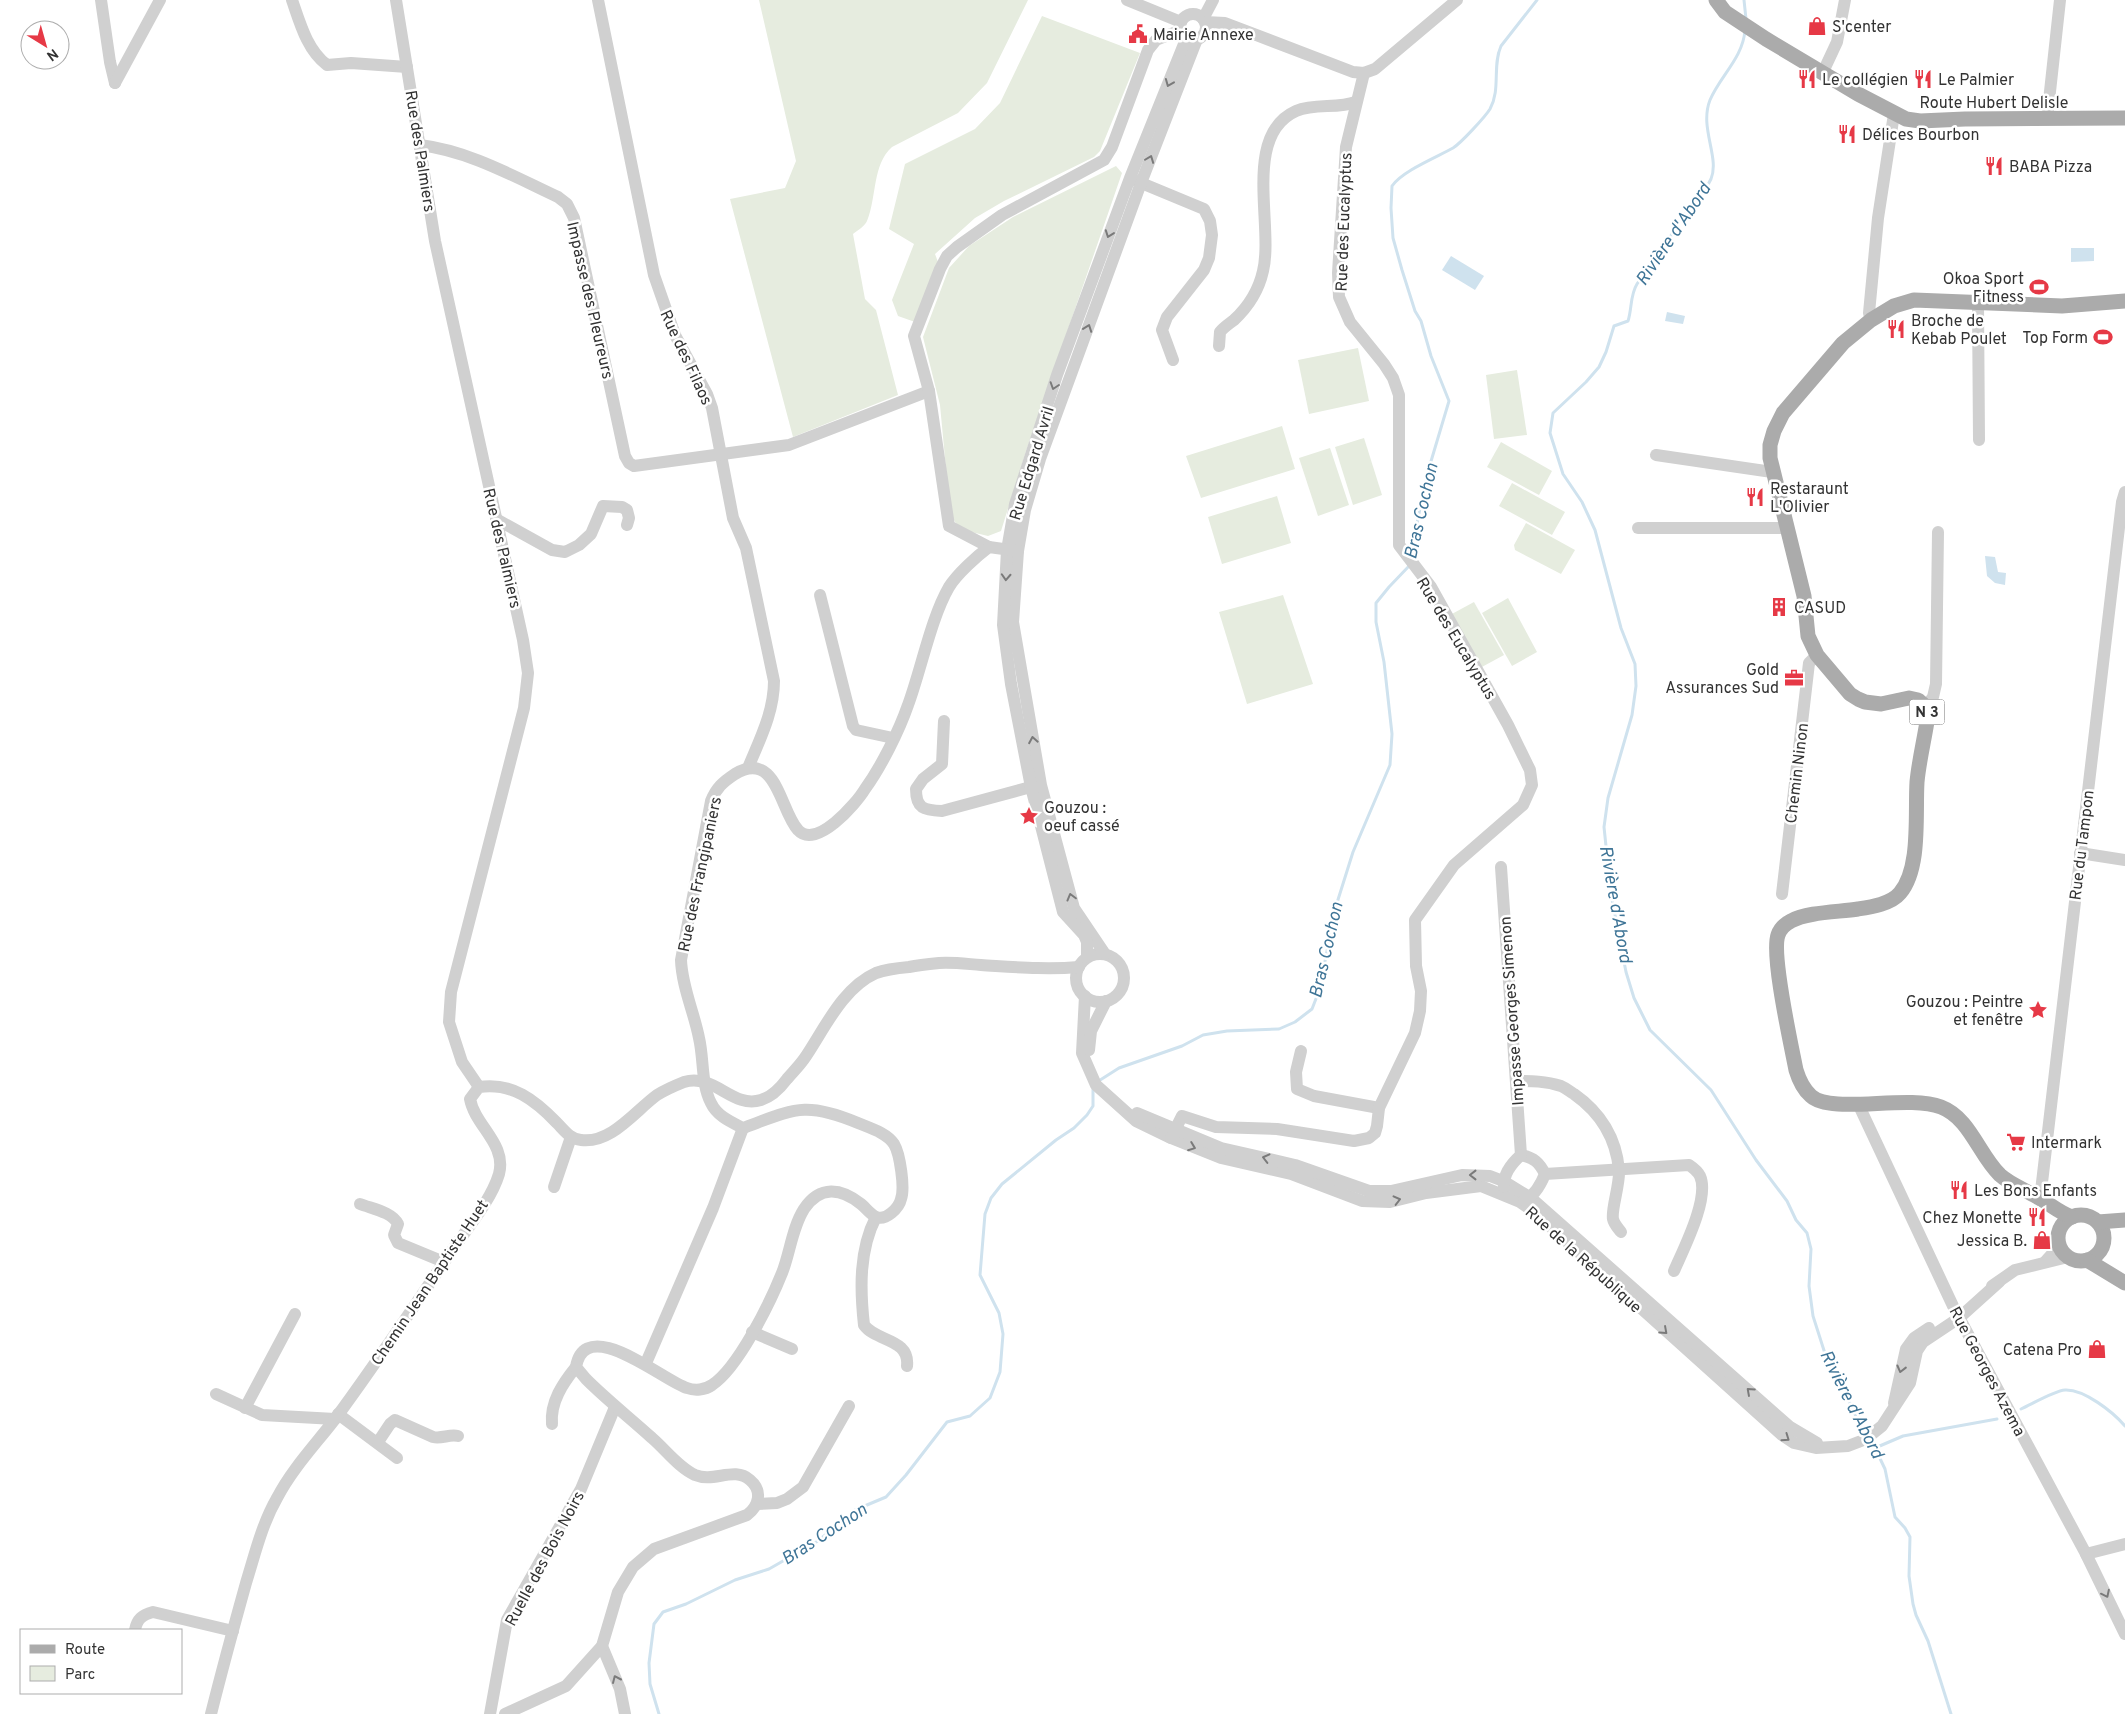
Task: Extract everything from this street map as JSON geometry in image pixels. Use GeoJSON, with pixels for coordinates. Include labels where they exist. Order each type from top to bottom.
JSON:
{"type":"FeatureCollection","features":[{"type":"Feature","properties":{"kind":"main road","name":"Route Hubert Delisle"},"geometry":{"type":"LineString","coordinates":[[1716,0],[1733,18],[1766,39],[1894,114],[1920,122],[1965,119],[2047,120],[2125,118]]}},
{"type":"Feature","properties":{"kind":"main road","name":"N 3"},"geometry":{"type":"LineString","coordinates":[[2100,1251],[2110,1223],[2086,1215],[2068,1220],[2038,1197],[2017,1187],[2001,1176],[1987,1160],[1968,1129],[1944,1108],[1926,1102],[1831,1104],[1811,1097],[1802,1086],[1796,1070],[1778,967],[1776,945],[1782,928],[1800,917],[1866,908],[1884,903],[1899,895],[1909,880],[1913,861],[1918,781],[1928,715],[1926,707],[1918,700],[1909,698],[1881,704],[1858,699],[1850,694],[1817,655],[1808,636],[1804,596],[1772,472],[1770,445],[1783,413],[1843,343],[1871,320],[1894,306],[1914,300],[2062,306],[2125,301]]}},
{"type":"Feature","properties":{"kind":"main road"},"geometry":{"type":"LineString","coordinates":[[2068,1220],[2060,1230],[2064,1251],[2074,1259],[2087,1260],[2125,1282]]}},
{"type":"Feature","properties":{"kind":"main road"},"geometry":{"type":"LineString","coordinates":[[2087,1260],[2100,1251],[2125,1282]]}},
{"type":"Feature","properties":{"kind":"street"},"geometry":{"type":"LineString","coordinates":[[101,0],[115,83],[160,0]]}},
{"type":"Feature","properties":{"kind":"street"},"geometry":{"type":"LineString","coordinates":[[292,0],[300,24],[316,57],[327,65],[351,63],[407,67]]}},
{"type":"Feature","properties":{"kind":"street","name":"Rue des Palmiers"},"geometry":{"type":"LineString","coordinates":[[396,0],[435,241],[523,640],[528,673],[524,708],[451,992],[449,1022],[462,1062],[479,1087]]}},
{"type":"Feature","properties":{"kind":"street","name":"Rue des Filaos"},"geometry":{"type":"LineString","coordinates":[[598,0],[654,275],[675,335],[707,394],[712,408],[719,454],[734,518],[746,548],[774,681],[774,697],[771,712],[748,768]]}},
{"type":"Feature","properties":{"kind":"street"},"geometry":{"type":"LineString","coordinates":[[1127,0],[1194,27]]}},
{"type":"Feature","properties":{"kind":"street","name":"Rue Edgard Avril"},"geometry":{"type":"LineString","coordinates":[[1083,962],[1087,942],[1084,935],[1063,912],[1036,786],[1012,622],[1013,551],[1040,460],[1135,180],[1194,27],[1202,0]]}},
{"type":"Feature","properties":{"kind":"street","name":"Rue Edgard Avril"},"geometry":{"type":"LineString","coordinates":[[1194,27],[1212,0]]}},
{"type":"Feature","properties":{"kind":"street"},"geometry":{"type":"LineString","coordinates":[[1013,551],[989,547],[949,526],[929,391],[914,336],[948,256],[957,246],[1002,215],[1104,160],[1112,147],[1148,50],[1156,40],[1194,27],[1225,23],[1353,72],[1364,74],[1375,69],[1457,0]]}},
{"type":"Feature","properties":{"kind":"street"},"geometry":{"type":"LineString","coordinates":[[1823,72],[1837,42],[1845,0]]}},
{"type":"Feature","properties":{"kind":"street"},"geometry":{"type":"LineString","coordinates":[[2047,120],[2060,0]]}},
{"type":"Feature","properties":{"kind":"street","name":"Rue des Eucalyptus"},"geometry":{"type":"LineString","coordinates":[[1364,74],[1346,147],[1338,273],[1339,297],[1350,322],[1384,364],[1399,394],[1399,545],[1431,587],[1508,725],[1530,770],[1532,785],[1523,805],[1454,865],[1415,920],[1416,966],[1421,991],[1420,1011],[1415,1033],[1380,1108]]}},
{"type":"Feature","properties":{"kind":"street"},"geometry":{"type":"LineString","coordinates":[[1219,346],[1220,332],[1235,319],[1256,292],[1263,272],[1266,252],[1264,166],[1271,134],[1286,117],[1296,111],[1310,108],[1345,106],[1356,102]]}},
{"type":"Feature","properties":{"kind":"street"},"geometry":{"type":"LineString","coordinates":[[1871,320],[1869,313],[1878,218],[1894,114]]}},
{"type":"Feature","properties":{"kind":"street","name":"Impasse des Pleureurs"},"geometry":{"type":"LineString","coordinates":[[420,145],[443,148],[467,155],[558,197],[567,204],[574,218],[625,456],[629,462],[634,466],[719,454]]}},
{"type":"Feature","properties":{"kind":"street"},"geometry":{"type":"LineString","coordinates":[[1135,180],[1204,209],[1210,221],[1212,234],[1204,270],[1167,317],[1162,330],[1173,360]]}},
{"type":"Feature","properties":{"kind":"street"},"geometry":{"type":"LineString","coordinates":[[1978,303],[1979,440]]}},
{"type":"Feature","properties":{"kind":"street"},"geometry":{"type":"LineString","coordinates":[[719,454],[789,445],[929,391]]}},
{"type":"Feature","properties":{"kind":"street"},"geometry":{"type":"LineString","coordinates":[[1656,455],[1772,472]]}},
{"type":"Feature","properties":{"kind":"street","name":"Rue du Tampon"},"geometry":{"type":"LineString","coordinates":[[2038,1197],[2041,1191],[2080,853],[2124,499]]}},
{"type":"Feature","properties":{"kind":"street"},"geometry":{"type":"LineString","coordinates":[[496,519],[552,550],[565,552],[578,545],[591,534],[603,506],[622,507],[627,510],[629,518],[627,525]]}},
{"type":"Feature","properties":{"kind":"street"},"geometry":{"type":"LineString","coordinates":[[1638,528],[1788,528]]}},
{"type":"Feature","properties":{"kind":"street"},"geometry":{"type":"LineString","coordinates":[[1926,707],[1934,696],[1936,684],[1938,532]]}},
{"type":"Feature","properties":{"kind":"street"},"geometry":{"type":"LineString","coordinates":[[748,768],[755,768],[774,780],[791,820],[799,831],[810,835],[822,831],[835,823],[851,808],[866,788],[893,738],[908,707],[940,605],[950,586],[989,547]]}},
{"type":"Feature","properties":{"kind":"street"},"geometry":{"type":"LineString","coordinates":[[820,595],[853,726],[856,730],[893,738]]}},
{"type":"Feature","properties":{"kind":"street","name":"Chemin Ninon"},"geometry":{"type":"LineString","coordinates":[[1782,894],[1809,663],[1817,655]]}},
{"type":"Feature","properties":{"kind":"street"},"geometry":{"type":"LineString","coordinates":[[944,721],[942,764],[922,779],[916,789],[918,802],[922,807],[928,811],[942,811],[1036,786]]}},
{"type":"Feature","properties":{"kind":"street","name":"Rue des Frangipaniers"},"geometry":{"type":"LineString","coordinates":[[743,1128],[719,1114],[711,1104],[707,1093],[700,1039],[681,972],[681,960],[711,801],[715,791],[723,782],[748,768]]}},
{"type":"Feature","properties":{"kind":"street","name":"Rue Edgard Avril"},"geometry":{"type":"LineString","coordinates":[[1036,786],[1074,908],[1105,954]]}},
{"type":"Feature","properties":{"kind":"street"},"geometry":{"type":"LineString","coordinates":[[2080,853],[2125,860]]}},
{"type":"Feature","properties":{"kind":"street","name":"Impasse Georges Simenon"},"geometry":{"type":"LineString","coordinates":[[1500,866],[1521,1155]]}},
{"type":"Feature","properties":{"kind":"street"},"geometry":{"type":"LineString","coordinates":[[1089,1070],[1091,1031],[1106,1001],[1119,993],[1125,977],[1119,962],[1105,954],[1093,955],[1083,962],[1076,973],[1077,984],[1085,996],[1091,1000],[1106,1001]]}},
{"type":"Feature","properties":{"kind":"street"},"geometry":{"type":"LineString","coordinates":[[479,1087],[507,1087],[521,1093],[546,1111],[571,1137],[581,1141],[601,1137],[615,1129],[655,1097],[670,1088],[696,1080],[706,1081],[738,1100],[750,1102],[762,1100],[772,1094],[804,1058],[848,996],[864,980],[876,973],[888,969],[940,963],[1048,969],[1083,962]]}},
{"type":"Feature","properties":{"kind":"street"},"geometry":{"type":"LineString","coordinates":[[1048,969],[1077,984]]}},
{"type":"Feature","properties":{"kind":"street","name":"Rue de la République"},"geometry":{"type":"LineString","coordinates":[[1085,996],[1082,1053],[1096,1085],[1105,1095],[1221,1158],[1291,1174],[1362,1200],[1390,1202],[1426,1193],[1481,1186],[1505,1196],[1525,1200]]}},
{"type":"Feature","properties":{"kind":"street"},"geometry":{"type":"LineString","coordinates":[[1173,1133],[1182,1116],[1216,1127],[1277,1128],[1361,1140],[1369,1138],[1377,1126],[1380,1108],[1302,1093],[1297,1089],[1295,1082],[1301,1051]]}},
{"type":"Feature","properties":{"kind":"street"},"geometry":{"type":"LineString","coordinates":[[1516,1081],[1536,1081],[1563,1087],[1591,1106],[1609,1131],[1619,1170],[1618,1189],[1613,1214],[1614,1221],[1621,1232]]}},
{"type":"Feature","properties":{"kind":"street","name":"Chemin Jean Baptiste Huet"},"geometry":{"type":"LineString","coordinates":[[211,1714],[232,1631],[262,1531],[277,1498],[300,1463],[337,1416],[444,1262],[486,1200],[499,1174],[498,1153],[494,1143],[471,1106],[470,1099],[472,1094],[479,1087]]}},
{"type":"Feature","properties":{"kind":"street","name":"Rue Georges Azema"},"geometry":{"type":"LineString","coordinates":[[1860,1103],[1865,1119],[1957,1314],[2086,1554],[2125,1634]]}},
{"type":"Feature","properties":{"kind":"street"},"geometry":{"type":"LineString","coordinates":[[552,1424],[551,1415],[563,1383],[576,1367],[580,1355],[591,1348],[610,1347],[646,1363],[685,1388],[694,1390],[704,1389],[712,1385],[724,1374],[752,1332],[782,1274],[801,1214],[807,1205],[818,1195],[825,1192],[842,1192],[861,1204],[876,1217],[891,1213],[897,1208],[903,1191],[902,1174],[894,1144],[881,1132],[822,1110],[799,1109],[743,1128],[713,1208],[646,1363]]}},
{"type":"Feature","properties":{"kind":"street","name":"Rue de la République"},"geometry":{"type":"LineString","coordinates":[[1173,1133],[1221,1148],[1295,1165],[1369,1191],[1391,1191],[1462,1175],[1490,1176],[1504,1181],[1790,1427],[1816,1443],[1832,1447],[1848,1446],[1861,1441],[1882,1426],[1891,1413],[1906,1349],[1914,1338],[1957,1314],[2014,1270],[2043,1264],[2064,1251]]}},
{"type":"Feature","properties":{"kind":"street"},"geometry":{"type":"LineString","coordinates":[[554,1187],[571,1137]]}},
{"type":"Feature","properties":{"kind":"street"},"geometry":{"type":"LineString","coordinates":[[1505,1196],[1504,1181],[1513,1162],[1521,1155],[1531,1157],[1537,1161],[1545,1174]]}},
{"type":"Feature","properties":{"kind":"street"},"geometry":{"type":"LineString","coordinates":[[1545,1174],[1689,1165],[1700,1176],[1701,1189],[1698,1216],[1674,1271]]}},
{"type":"Feature","properties":{"kind":"street"},"geometry":{"type":"LineString","coordinates":[[1525,1200],[1542,1182],[1545,1174]]}},
{"type":"Feature","properties":{"kind":"street"},"geometry":{"type":"LineString","coordinates":[[360,1204],[396,1219],[398,1224],[394,1235],[398,1243],[444,1262]]}},
{"type":"Feature","properties":{"kind":"street"},"geometry":{"type":"LineString","coordinates":[[876,1217],[865,1242],[862,1281],[864,1325],[867,1330],[890,1340],[902,1348],[908,1359],[907,1366]]}},
{"type":"Feature","properties":{"kind":"street"},"geometry":{"type":"LineString","coordinates":[[246,1408],[295,1314]]}},
{"type":"Feature","properties":{"kind":"street"},"geometry":{"type":"LineString","coordinates":[[752,1332],[792,1349]]}},
{"type":"Feature","properties":{"kind":"street"},"geometry":{"type":"LineString","coordinates":[[505,1714],[566,1686],[602,1646],[618,1592],[633,1567],[654,1549],[747,1515],[758,1504],[759,1498],[756,1487],[745,1476],[730,1474],[704,1478],[684,1468],[615,1407],[576,1367]]}},
{"type":"Feature","properties":{"kind":"street"},"geometry":{"type":"LineString","coordinates":[[216,1394],[256,1413],[270,1416],[337,1416],[378,1442],[398,1458]]}},
{"type":"Feature","properties":{"kind":"street"},"geometry":{"type":"LineString","coordinates":[[758,1504],[777,1503],[787,1499],[802,1487],[850,1406]]}},
{"type":"Feature","properties":{"kind":"street","name":"Ruelle des Bois Noirs"},"geometry":{"type":"LineString","coordinates":[[490,1714],[507,1620],[581,1489],[615,1407]]}},
{"type":"Feature","properties":{"kind":"street"},"geometry":{"type":"LineString","coordinates":[[378,1442],[390,1424],[395,1420],[433,1437],[458,1436]]}},
{"type":"Feature","properties":{"kind":"street"},"geometry":{"type":"LineString","coordinates":[[2086,1554],[2125,1544]]}},
{"type":"Feature","properties":{"kind":"street"},"geometry":{"type":"LineString","coordinates":[[135,1629],[136,1623],[143,1615],[153,1612],[232,1631]]}},
{"type":"Feature","properties":{"kind":"street"},"geometry":{"type":"LineString","coordinates":[[602,1646],[620,1689],[625,1714]]}},
{"type":"Feature","properties":{"kind":"green space"},"geometry":{"type":"Polygon","coordinates":[[[759,0],[1028,0],[987,83],[958,113],[892,147],[886,154],[878,172],[867,221],[853,234],[865,299],[876,310],[898,395],[793,437],[730,199],[785,188],[796,161],[759,0]]]}},
{"type":"Feature","properties":{"kind":"green space"},"geometry":{"type":"Polygon","coordinates":[[[1042,16],[1140,53],[1100,151],[1094,157],[1004,201],[975,218],[935,254],[938,262],[915,322],[898,316],[892,300],[914,244],[889,229],[905,164],[975,129],[1000,103],[1042,16]]]}},
{"type":"Feature","properties":{"kind":"green space"},"geometry":{"type":"Polygon","coordinates":[[[1116,166],[1122,173],[1026,451],[1001,531],[988,536],[963,530],[955,522],[950,511],[940,405],[923,337],[949,268],[969,246],[1013,217],[1116,166]]]}},
{"type":"Feature","properties":{"kind":"green space"},"geometry":{"type":"Polygon","coordinates":[[[1358,348],[1369,401],[1309,414],[1298,360],[1358,348]]]}},
{"type":"Feature","properties":{"kind":"green space"},"geometry":{"type":"Polygon","coordinates":[[[1517,370],[1527,435],[1494,439],[1486,375],[1517,370]]]}},
{"type":"Feature","properties":{"kind":"green space"},"geometry":{"type":"Polygon","coordinates":[[[1282,426],[1295,469],[1201,498],[1186,456],[1282,426]]]}},
{"type":"Feature","properties":{"kind":"green space"},"geometry":{"type":"Polygon","coordinates":[[[1364,438],[1382,495],[1353,505],[1335,447],[1364,438]]]}},
{"type":"Feature","properties":{"kind":"green space"},"geometry":{"type":"Polygon","coordinates":[[[1501,442],[1552,471],[1539,495],[1487,467],[1501,442]]]}},
{"type":"Feature","properties":{"kind":"green space"},"geometry":{"type":"Polygon","coordinates":[[[1330,448],[1349,505],[1318,516],[1299,458],[1330,448]]]}},
{"type":"Feature","properties":{"kind":"green space"},"geometry":{"type":"Polygon","coordinates":[[[1512,483],[1565,512],[1552,535],[1499,506],[1512,483]]]}},
{"type":"Feature","properties":{"kind":"green space"},"geometry":{"type":"Polygon","coordinates":[[[1277,496],[1291,543],[1222,564],[1208,517],[1277,496]]]}},
{"type":"Feature","properties":{"kind":"green space"},"geometry":{"type":"Polygon","coordinates":[[[1526,523],[1575,550],[1561,574],[1515,550],[1514,545],[1526,523]]]}},
{"type":"Feature","properties":{"kind":"green space"},"geometry":{"type":"Polygon","coordinates":[[[1283,595],[1313,684],[1247,704],[1219,612],[1283,595]]]}},
{"type":"Feature","properties":{"kind":"green space"},"geometry":{"type":"Polygon","coordinates":[[[1508,598],[1537,652],[1512,666],[1482,613],[1508,598]]]}},
{"type":"Feature","properties":{"kind":"green space"},"geometry":{"type":"Polygon","coordinates":[[[1474,602],[1504,655],[1480,668],[1450,615],[1474,602]]]}},
{"type":"Feature","properties":{"kind":"water"},"geometry":{"type":"Polygon","coordinates":[[[2071,248],[2094,248],[2094,261],[2071,262],[2071,248]]]}},
{"type":"Feature","properties":{"kind":"water"},"geometry":{"type":"Polygon","coordinates":[[[1451,256],[1484,276],[1475,290],[1442,270],[1451,256]]]}},
{"type":"Feature","properties":{"kind":"water"},"geometry":{"type":"Polygon","coordinates":[[[1667,312],[1685,316],[1683,324],[1665,321],[1667,312]]]}},
{"type":"Feature","properties":{"kind":"water"},"geometry":{"type":"Polygon","coordinates":[[[1985,556],[1995,557],[1998,572],[2006,573],[2005,585],[1995,583],[1987,576],[1985,556]]]}},
{"type":"Feature","properties":{"kind":"waterway","name":"Bras Cochon"},"geometry":{"type":"LineString","coordinates":[[1411,554],[1426,478],[1449,401],[1431,356],[1421,321],[1415,311],[1393,238],[1392,186],[1403,175],[1457,145],[1487,113],[1495,94],[1497,61],[1501,46],[1537,0]]}},
{"type":"Feature","properties":{"kind":"waterway","name":"Rivière d'Abord"},"geometry":{"type":"LineString","coordinates":[[1744,0],[1746,19]]}},
{"type":"Feature","properties":{"kind":"waterway","name":"Rivière d'Abord"},"geometry":{"type":"LineString","coordinates":[[1745,30],[1736,58],[1714,91],[1707,111],[1708,132],[1713,161],[1711,179],[1637,284],[1633,293],[1628,321],[1614,326],[1599,367],[1553,413],[1550,433],[1563,474],[1582,502],[1595,530],[1621,628],[1635,664],[1636,686],[1632,715],[1608,798],[1604,827],[1611,894],[1626,972],[1634,998],[1650,1030],[1711,1090],[1756,1160],[1787,1201],[1796,1220],[1807,1233],[1811,1249],[1809,1286],[1813,1316],[1828,1363],[1842,1386],[1865,1436]]}},
{"type":"Feature","properties":{"kind":"waterway","name":"Bras Cochon"},"geometry":{"type":"LineString","coordinates":[[1097,1082],[1119,1068],[1182,1046],[1203,1035],[1227,1031],[1279,1029],[1295,1022],[1312,1009],[1319,991],[1336,906],[1353,852],[1390,765],[1392,734],[1384,662],[1376,622],[1376,603],[1410,565]]}},
{"type":"Feature","properties":{"kind":"waterway","name":"Bras Cochon"},"geometry":{"type":"LineString","coordinates":[[659,1714],[650,1684],[649,1663],[654,1624],[663,1612],[686,1604],[735,1580],[769,1569],[818,1541],[855,1510],[886,1497],[906,1475],[947,1422],[970,1416],[990,1398],[1000,1372],[1003,1334],[999,1313],[980,1275],[985,1214],[991,1198],[1002,1184],[1056,1140],[1074,1128],[1087,1115],[1093,1106],[1093,1089]]}},
{"type":"Feature","properties":{"kind":"waterway"},"geometry":{"type":"LineString","coordinates":[[2021,1409],[2055,1393],[2065,1390],[2073,1391],[2098,1402],[2125,1426]]}},
{"type":"Feature","properties":{"kind":"waterway"},"geometry":{"type":"LineString","coordinates":[[1875,1448],[1903,1436],[1997,1419]]}},
{"type":"Feature","properties":{"kind":"waterway","name":"Rivière d'Abord"},"geometry":{"type":"LineString","coordinates":[[1869,1441],[1875,1448],[1885,1469],[1895,1517],[1910,1537],[1909,1576],[1913,1604],[1928,1641],[1951,1714]]}},
{"type":"Feature","properties":{"kind":"place","name":"S'center"},"geometry":{"type":"Point","coordinates":[1817,26]}},
{"type":"Feature","properties":{"kind":"place","name":"Mairie Annexe"},"geometry":{"type":"Point","coordinates":[1138,34]}},
{"type":"Feature","properties":{"kind":"place","name":"Le collégien"},"geometry":{"type":"Point","coordinates":[1807,79]}},
{"type":"Feature","properties":{"kind":"place","name":"Le Palmier"},"geometry":{"type":"Point","coordinates":[1923,79]}},
{"type":"Feature","properties":{"kind":"place","name":"Délices Bourbon"},"geometry":{"type":"Point","coordinates":[1847,134]}},
{"type":"Feature","properties":{"kind":"place","name":"BABA Pizza"},"geometry":{"type":"Point","coordinates":[1994,166]}},
{"type":"Feature","properties":{"kind":"place","name":"Okoa Sport Fitness"},"geometry":{"type":"Point","coordinates":[2039,287]}},
{"type":"Feature","properties":{"kind":"place","name":"Broche de Kebab Poulet"},"geometry":{"type":"Point","coordinates":[1896,329]}},
{"type":"Feature","properties":{"kind":"place","name":"Top Form"},"geometry":{"type":"Point","coordinates":[2103,337]}},
{"type":"Feature","properties":{"kind":"place","name":"Restaraunt L'Olivier"},"geometry":{"type":"Point","coordinates":[1755,497]}},
{"type":"Feature","properties":{"kind":"place","name":"CASUD"},"geometry":{"type":"Point","coordinates":[1779,607]}},
{"type":"Feature","properties":{"kind":"place","name":"Gold Assurances Sud"},"geometry":{"type":"Point","coordinates":[1794,678]}},
{"type":"Feature","properties":{"kind":"place","name":"Gouzou : oeuf cassé"},"geometry":{"type":"Point","coordinates":[1029,816]}},
{"type":"Feature","properties":{"kind":"place","name":"Gouzou : Peintre et fenêtre"},"geometry":{"type":"Point","coordinates":[2038,1010]}},
{"type":"Feature","properties":{"kind":"place","name":"Intermark"},"geometry":{"type":"Point","coordinates":[2016,1142]}},
{"type":"Feature","properties":{"kind":"place","name":"Les Bons Enfants"},"geometry":{"type":"Point","coordinates":[1959,1190]}},
{"type":"Feature","properties":{"kind":"place","name":"Chez Monette"},"geometry":{"type":"Point","coordinates":[2037,1217]}},
{"type":"Feature","properties":{"kind":"place","name":"Jessica B."},"geometry":{"type":"Point","coordinates":[2042,1240]}},
{"type":"Feature","properties":{"kind":"place","name":"Catena Pro"},"geometry":{"type":"Point","coordinates":[2097,1349]}}]}
